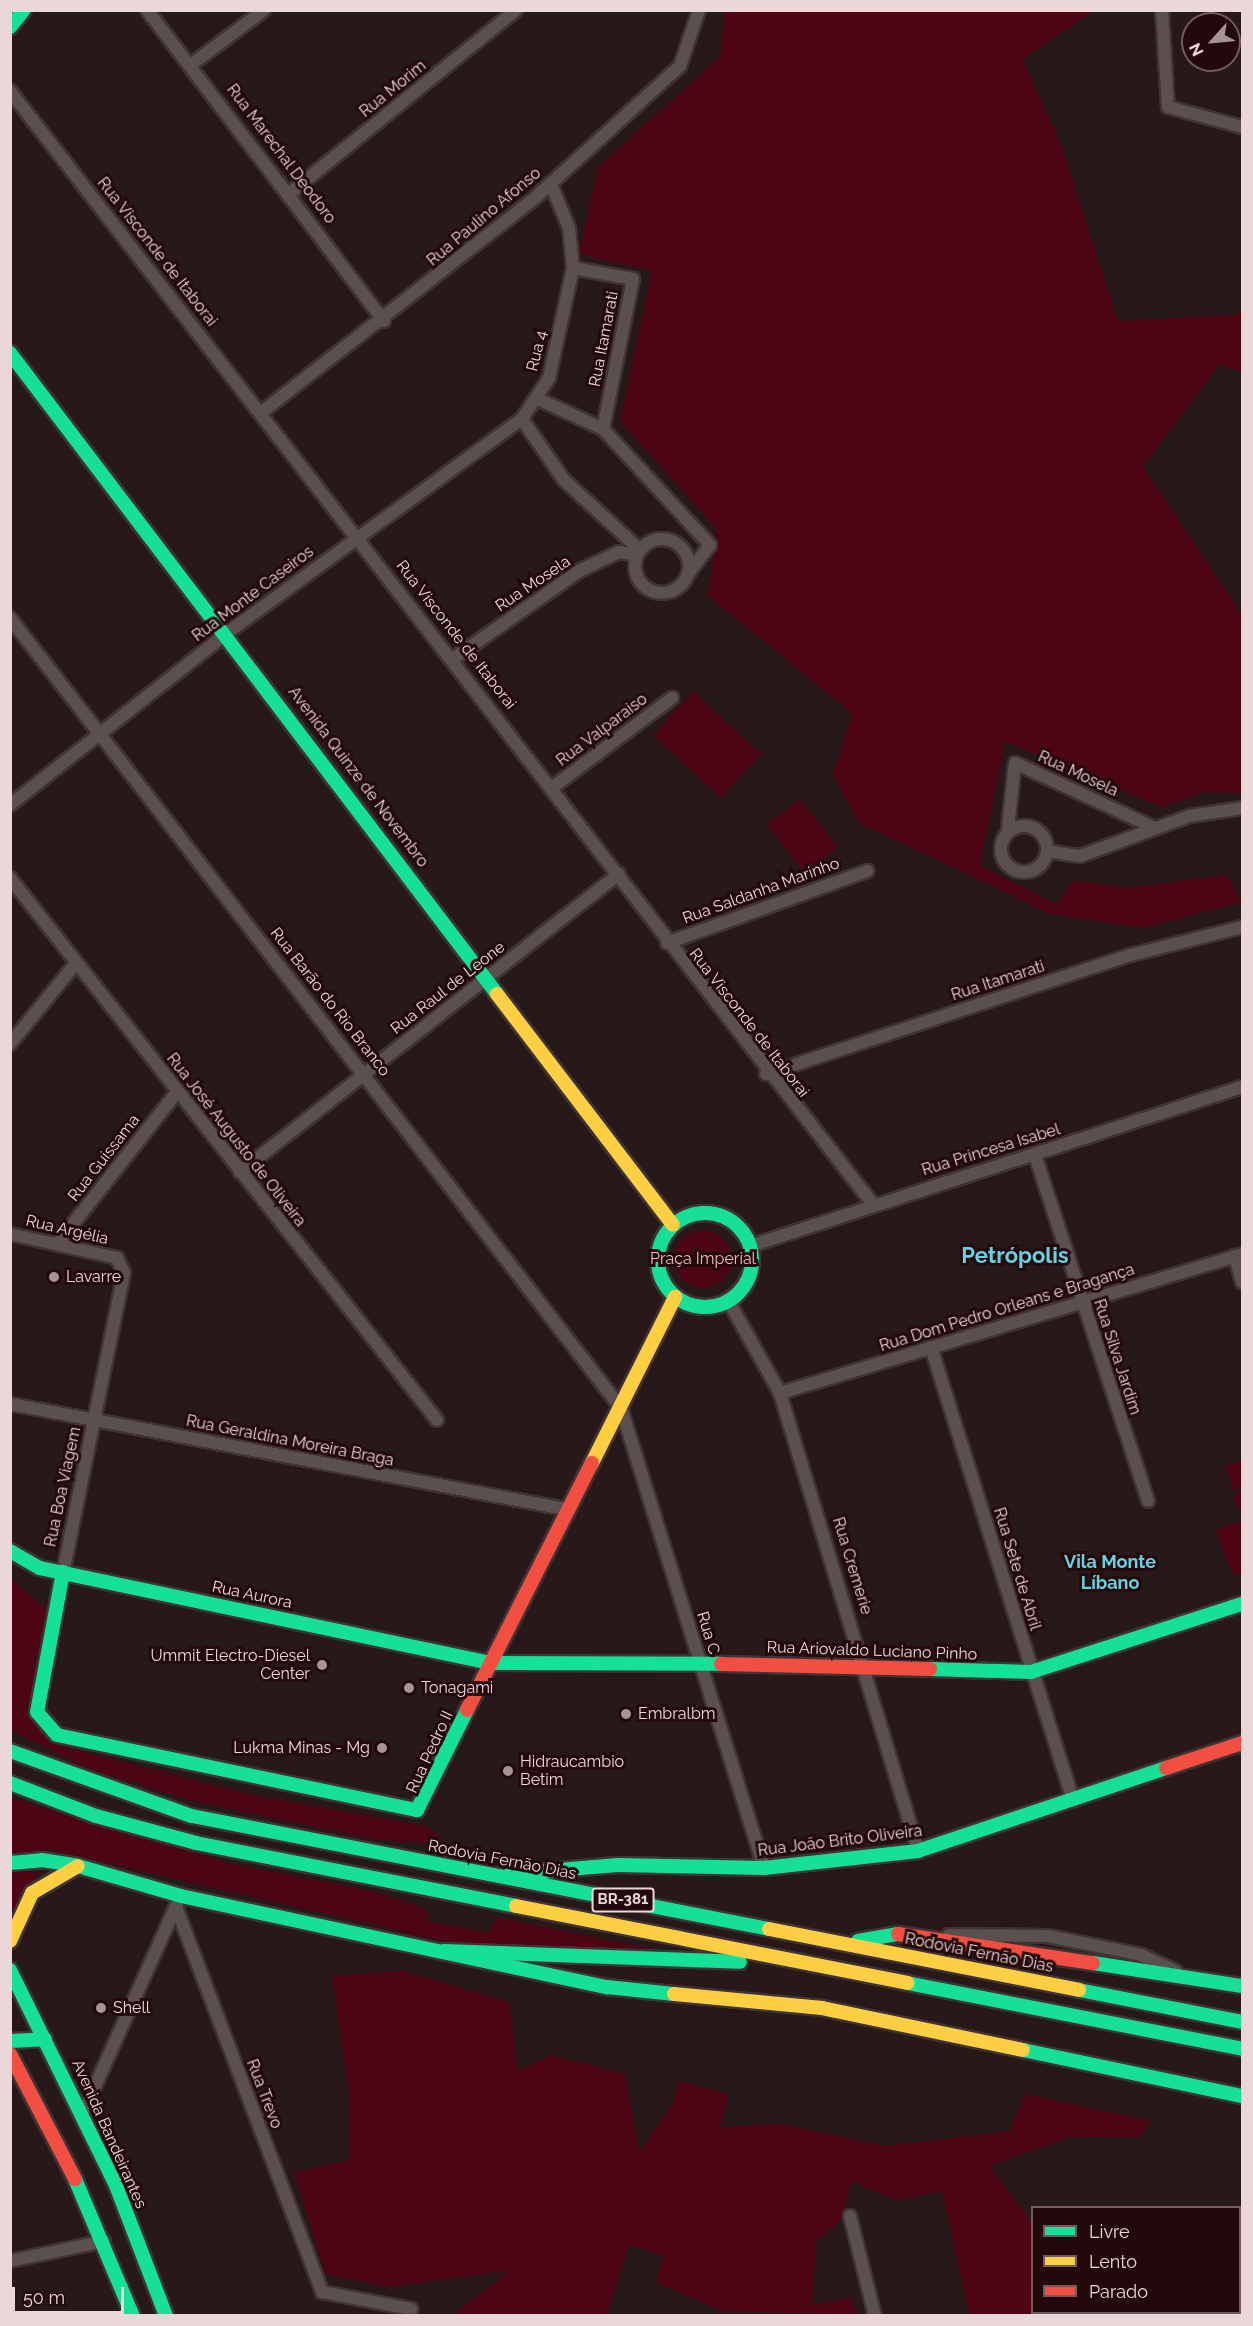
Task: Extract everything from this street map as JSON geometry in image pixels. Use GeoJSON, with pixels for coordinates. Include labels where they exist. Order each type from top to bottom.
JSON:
{"type":"FeatureCollection","features":[{"type":"Feature","properties":{"kind":"main road"},"geometry":{"type":"LineString","coordinates":[[10,27],[24,10]]}},
{"type":"Feature","properties":{"kind":"main road","name":"Avenida Quinze de Novembro"},"geometry":{"type":"LineString","coordinates":[[10,352],[490,977],[674,1225]]}},
{"type":"Feature","properties":{"kind":"main road"},"geometry":{"type":"LineString","coordinates":[[717,1214],[732,1221],[750,1246],[750,1278],[729,1302],[701,1308],[675,1297],[662,1277],[658,1253],[674,1225],[694,1215],[717,1214]]}},
{"type":"Feature","properties":{"kind":"main road","name":"Rua Pedro II"},"geometry":{"type":"LineString","coordinates":[[44,1724],[57,1735],[103,1748],[410,1811],[424,1806],[565,1509],[621,1408],[675,1297]]}},
{"type":"Feature","properties":{"kind":"main road","name":"Rua Aurora"},"geometry":{"type":"LineString","coordinates":[[10,1551],[40,1568],[490,1663]]}},
{"type":"Feature","properties":{"kind":"main road","name":"Rua Boa Viagem"},"geometry":{"type":"LineString","coordinates":[[44,1724],[37,1712],[63,1572]]}},
{"type":"Feature","properties":{"kind":"main road","name":"Rua Ariovaldo Luciano Pinho"},"geometry":{"type":"LineString","coordinates":[[490,1663],[700,1663],[1031,1672],[1242,1604]]}},
{"type":"Feature","properties":{"kind":"main road","name":"Rua João Brito Oliveira"},"geometry":{"type":"LineString","coordinates":[[496,1875],[618,1865],[764,1868],[918,1851],[1242,1743]]}},
{"type":"Feature","properties":{"kind":"main road","name":"Rodovia Fernão Dias"},"geometry":{"type":"LineString","coordinates":[[10,1751],[192,1816],[1242,2022]]}},
{"type":"Feature","properties":{"kind":"main road","name":"BR-381"},"geometry":{"type":"LineString","coordinates":[[10,1783],[96,1816],[196,1843],[1242,2049]]}},
{"type":"Feature","properties":{"kind":"main road","name":"BR-381"},"geometry":{"type":"LineString","coordinates":[[10,1863],[42,1860],[78,1866],[178,1902],[444,1951],[607,1987],[822,2008],[1242,2096]]}},
{"type":"Feature","properties":{"kind":"main road"},"geometry":{"type":"LineString","coordinates":[[10,1941],[32,1893],[78,1866]]}},
{"type":"Feature","properties":{"kind":"main road","name":"Rodovia Fernão Dias"},"geometry":{"type":"LineString","coordinates":[[898,1935],[1185,1975],[1242,1986]]}},
{"type":"Feature","properties":{"kind":"main road","name":"BR-381"},"geometry":{"type":"LineString","coordinates":[[843,1943],[898,1935]]}},
{"type":"Feature","properties":{"kind":"main road","name":"BR-381"},"geometry":{"type":"LineString","coordinates":[[444,1951],[724,1961],[870,1975]]}},
{"type":"Feature","properties":{"kind":"main road","name":"Avenida Bandeirantes"},"geometry":{"type":"LineString","coordinates":[[10,1958],[13,1974],[83,2113],[166,2316]]}},
{"type":"Feature","properties":{"kind":"main road"},"geometry":{"type":"LineString","coordinates":[[10,2041],[45,2039]]}},
{"type":"Feature","properties":{"kind":"main road"},"geometry":{"type":"LineString","coordinates":[[10,2054],[104,2241],[133,2316]]}},
{"type":"Feature","properties":{"kind":"street","name":"Rua Marechal Deodoro"},"geometry":{"type":"LineString","coordinates":[[147,10],[192,64],[384,321]]}},
{"type":"Feature","properties":{"kind":"street"},"geometry":{"type":"LineString","coordinates":[[192,64],[264,10]]}},
{"type":"Feature","properties":{"kind":"street","name":"Rua Morim"},"geometry":{"type":"LineString","coordinates":[[290,193],[516,10]]}},
{"type":"Feature","properties":{"kind":"street"},"geometry":{"type":"LineString","coordinates":[[1162,10],[1167,107],[1242,127]]}},
{"type":"Feature","properties":{"kind":"street","name":"Rua Paulino Afonso"},"geometry":{"type":"LineString","coordinates":[[262,412],[384,321],[551,184],[680,66],[699,16]]}},
{"type":"Feature","properties":{"kind":"street","name":"Rua Visconde de Itaborai"},"geometry":{"type":"LineString","coordinates":[[10,91],[454,658],[620,874],[667,943],[766,1074],[872,1203]]}},
{"type":"Feature","properties":{"kind":"street","name":"Rua 4"},"geometry":{"type":"LineString","coordinates":[[522,419],[549,378],[573,268],[569,228],[551,184]]}},
{"type":"Feature","properties":{"kind":"street","name":"Rua Itamarati"},"geometry":{"type":"LineString","coordinates":[[573,268],[633,279],[603,429]]}},
{"type":"Feature","properties":{"kind":"street"},"geometry":{"type":"LineString","coordinates":[[536,398],[603,429],[710,545],[678,588],[653,591],[635,572],[638,553],[658,538],[676,542],[688,556],[688,574]]}},
{"type":"Feature","properties":{"kind":"street"},"geometry":{"type":"LineString","coordinates":[[522,419],[564,480],[638,553]]}},
{"type":"Feature","properties":{"kind":"street","name":"Rua Monte Caseiros"},"geometry":{"type":"LineString","coordinates":[[10,805],[227,633],[522,419]]}},
{"type":"Feature","properties":{"kind":"street","name":"Rua Mosela"},"geometry":{"type":"LineString","coordinates":[[454,658],[579,572],[619,552],[638,553]]}},
{"type":"Feature","properties":{"kind":"street","name":"Rua Barão do Rio Branco"},"geometry":{"type":"LineString","coordinates":[[10,618],[366,1074],[621,1408]]}},
{"type":"Feature","properties":{"kind":"street","name":"Rua Valparaiso"},"geometry":{"type":"LineString","coordinates":[[553,787],[672,698]]}},
{"type":"Feature","properties":{"kind":"street","name":"Rua Mosela"},"geometry":{"type":"LineString","coordinates":[[1008,828],[1015,763],[1155,828]]}},
{"type":"Feature","properties":{"kind":"street"},"geometry":{"type":"LineString","coordinates":[[1047,851],[1080,856],[1155,828],[1222,807],[1242,808]]}},
{"type":"Feature","properties":{"kind":"street"},"geometry":{"type":"LineString","coordinates":[[1008,828],[1034,828],[1047,851],[1040,869],[1014,867],[1001,852],[1008,828]]}},
{"type":"Feature","properties":{"kind":"street","name":"Rua Saldanha Marinho"},"geometry":{"type":"LineString","coordinates":[[667,943],[867,871]]}},
{"type":"Feature","properties":{"kind":"street","name":"Rua Raul de Leone"},"geometry":{"type":"LineString","coordinates":[[240,1172],[620,874]]}},
{"type":"Feature","properties":{"kind":"street","name":"Rua José Augusto de Oliveira"},"geometry":{"type":"LineString","coordinates":[[10,878],[437,1420]]}},
{"type":"Feature","properties":{"kind":"street","name":"Rua Itamarati"},"geometry":{"type":"LineString","coordinates":[[766,1074],[1131,955],[1242,927]]}},
{"type":"Feature","properties":{"kind":"street"},"geometry":{"type":"LineString","coordinates":[[10,1044],[76,963]]}},
{"type":"Feature","properties":{"kind":"street","name":"Rua Princesa Isabel"},"geometry":{"type":"LineString","coordinates":[[750,1246],[872,1203],[1035,1155],[1242,1087]]}},
{"type":"Feature","properties":{"kind":"street","name":"Rua Guissama"},"geometry":{"type":"LineString","coordinates":[[57,1245],[177,1092]]}},
{"type":"Feature","properties":{"kind":"street","name":"Rua Silva Jardim"},"geometry":{"type":"LineString","coordinates":[[1035,1155],[1148,1501]]}},
{"type":"Feature","properties":{"kind":"street","name":"Rua Argélia"},"geometry":{"type":"LineString","coordinates":[[10,1234],[117,1258]]}},
{"type":"Feature","properties":{"kind":"street"},"geometry":{"type":"LineString","coordinates":[[1238,1255],[1242,1282]]}},
{"type":"Feature","properties":{"kind":"street","name":"Rua Dom Pedro Orleans e Bragança"},"geometry":{"type":"LineString","coordinates":[[780,1393],[1238,1255]]}},
{"type":"Feature","properties":{"kind":"street","name":"Rua Boa Viagem"},"geometry":{"type":"LineString","coordinates":[[63,1572],[124,1273],[117,1258]]}},
{"type":"Feature","properties":{"kind":"street","name":"Rua Cremerie"},"geometry":{"type":"LineString","coordinates":[[729,1302],[780,1393],[867,1668],[918,1851]]}},
{"type":"Feature","properties":{"kind":"street","name":"Rua Sete de Abril"},"geometry":{"type":"LineString","coordinates":[[931,1347],[1073,1800]]}},
{"type":"Feature","properties":{"kind":"street","name":"Rua Geraldina Moreira Braga"},"geometry":{"type":"LineString","coordinates":[[10,1404],[93,1422],[565,1509]]}},
{"type":"Feature","properties":{"kind":"street","name":"Rua C"},"geometry":{"type":"LineString","coordinates":[[621,1408],[764,1868]]}},
{"type":"Feature","properties":{"kind":"street"},"geometry":{"type":"LineString","coordinates":[[83,2113],[178,1902]]}},
{"type":"Feature","properties":{"kind":"street","name":"Rua Trevo"},"geometry":{"type":"LineString","coordinates":[[178,1902],[322,2292],[411,2309]]}},
{"type":"Feature","properties":{"kind":"street"},"geometry":{"type":"LineString","coordinates":[[898,1935],[1048,1936],[1141,1956],[1185,1975]]}},
{"type":"Feature","properties":{"kind":"street"},"geometry":{"type":"LineString","coordinates":[[850,2216],[875,2316]]}},
{"type":"Feature","properties":{"kind":"street"},"geometry":{"type":"LineString","coordinates":[[10,2261],[104,2241]]}},
{"type":"Feature","properties":{"kind":"green space"},"geometry":{"type":"Polygon","coordinates":[[[725,11],[1094,11],[1023,59],[1062,147],[1118,321],[1235,315],[1242,311],[1242,372],[1219,365],[1143,466],[1242,614],[1242,793],[1204,792],[1161,807],[1005,741],[980,865],[1057,905],[1074,880],[1128,888],[1227,875],[1242,902],[1143,928],[1051,914],[859,823],[833,775],[852,713],[708,596],[717,529],[620,421],[652,271],[579,254],[598,167],[720,57],[725,11]]]}},
{"type":"Feature","properties":{"kind":"green space"},"geometry":{"type":"Polygon","coordinates":[[[693,691],[761,754],[721,798],[653,735],[693,691]]]}},
{"type":"Feature","properties":{"kind":"green space"},"geometry":{"type":"Polygon","coordinates":[[[800,799],[838,847],[805,873],[767,824],[800,799]]]}},
{"type":"Feature","properties":{"kind":"green space","name":"Praça Imperial"},"geometry":{"type":"Polygon","coordinates":[[[703,1230],[719,1235],[727,1243],[732,1259],[727,1275],[719,1283],[703,1288],[687,1283],[679,1275],[674,1259],[679,1243],[687,1235],[703,1230]]]}},
{"type":"Feature","properties":{"kind":"green space"},"geometry":{"type":"Polygon","coordinates":[[[1242,1460],[1242,1487],[1234,1490],[1225,1466],[1242,1460]]]}},
{"type":"Feature","properties":{"kind":"green space"},"geometry":{"type":"Polygon","coordinates":[[[1242,1491],[1242,1517],[1233,1495],[1242,1491]]]}},
{"type":"Feature","properties":{"kind":"green space"},"geometry":{"type":"Polygon","coordinates":[[[1242,1520],[1242,1573],[1233,1576],[1216,1530],[1242,1520]]]}},
{"type":"Feature","properties":{"kind":"green space"},"geometry":{"type":"Polygon","coordinates":[[[10,1578],[48,1611],[31,1718],[61,1746],[249,1794],[426,1826],[448,1845],[370,1839],[188,1800],[81,1766],[11,1730],[10,1578]]]}},
{"type":"Feature","properties":{"kind":"green space"},"geometry":{"type":"Polygon","coordinates":[[[11,1798],[229,1863],[381,1893],[426,1909],[429,1922],[490,1933],[496,1917],[656,1950],[540,1950],[438,1940],[50,1850],[11,1857],[11,1798]]]}},
{"type":"Feature","properties":{"kind":"green space"},"geometry":{"type":"Polygon","coordinates":[[[14,1871],[38,1872],[11,1915],[11,1875],[14,1871]]]}},
{"type":"Feature","properties":{"kind":"green space"},"geometry":{"type":"Polygon","coordinates":[[[403,1971],[509,2002],[518,2071],[551,2055],[625,2074],[639,2152],[672,2105],[679,2081],[729,2094],[720,2127],[781,2124],[886,2146],[1009,2131],[1026,2094],[1151,2121],[1140,2137],[1069,2137],[990,2166],[1031,2222],[1031,2314],[1107,2315],[969,2315],[942,2191],[896,2200],[852,2182],[839,2223],[816,2241],[812,2305],[851,2297],[858,2315],[721,2311],[656,2283],[664,2256],[629,2245],[607,2315],[452,2315],[511,2270],[389,2287],[325,2274],[294,2172],[349,2160],[349,2093],[332,1976],[403,1971]]]}},
{"type":"Feature","properties":{"kind":"traffic: fast"},"geometry":{"type":"LineString","coordinates":[[10,27],[24,10]]}},
{"type":"Feature","properties":{"kind":"traffic: fast"},"geometry":{"type":"LineString","coordinates":[[10,353],[497,994]]}},
{"type":"Feature","properties":{"kind":"traffic: fast"},"geometry":{"type":"LineString","coordinates":[[705,1213],[723,1217],[738,1227],[748,1242],[752,1260],[748,1278],[738,1293],[723,1303],[705,1307],[687,1303],[672,1293],[662,1278],[658,1260],[662,1242],[672,1227],[687,1217],[705,1213]]}},
{"type":"Feature","properties":{"kind":"traffic: fast"},"geometry":{"type":"LineString","coordinates":[[10,1551],[40,1568],[490,1663],[721,1664]]}},
{"type":"Feature","properties":{"kind":"traffic: fast"},"geometry":{"type":"LineString","coordinates":[[63,1572],[37,1712],[57,1735],[417,1810],[467,1710]]}},
{"type":"Feature","properties":{"kind":"traffic: fast"},"geometry":{"type":"LineString","coordinates":[[930,1669],[1031,1672],[1242,1604]]}},
{"type":"Feature","properties":{"kind":"traffic: fast"},"geometry":{"type":"LineString","coordinates":[[10,1751],[192,1816],[769,1929]]}},
{"type":"Feature","properties":{"kind":"traffic: fast"},"geometry":{"type":"LineString","coordinates":[[510,1874],[618,1865],[764,1868],[918,1851],[1166,1768]]}},
{"type":"Feature","properties":{"kind":"traffic: fast"},"geometry":{"type":"LineString","coordinates":[[10,1783],[96,1816],[196,1843],[516,1906]]}},
{"type":"Feature","properties":{"kind":"traffic: fast"},"geometry":{"type":"LineString","coordinates":[[10,1863],[42,1860],[78,1866],[181,1896],[607,1987],[674,1994]]}},
{"type":"Feature","properties":{"kind":"traffic: fast"},"geometry":{"type":"LineString","coordinates":[[858,1941],[898,1934]]}},
{"type":"Feature","properties":{"kind":"traffic: fast"},"geometry":{"type":"LineString","coordinates":[[444,1951],[740,1962]]}},
{"type":"Feature","properties":{"kind":"traffic: fast"},"geometry":{"type":"LineString","coordinates":[[1093,1963],[1242,1986]]}},
{"type":"Feature","properties":{"kind":"traffic: fast"},"geometry":{"type":"LineString","coordinates":[[10,1970],[115,2183],[166,2316]]}},
{"type":"Feature","properties":{"kind":"traffic: fast"},"geometry":{"type":"LineString","coordinates":[[907,1983],[1242,2049]]}},
{"type":"Feature","properties":{"kind":"traffic: fast"},"geometry":{"type":"LineString","coordinates":[[1079,1990],[1242,2022]]}},
{"type":"Feature","properties":{"kind":"traffic: fast"},"geometry":{"type":"LineString","coordinates":[[10,2041],[45,2039]]}},
{"type":"Feature","properties":{"kind":"traffic: fast"},"geometry":{"type":"LineString","coordinates":[[1023,2050],[1242,2096]]}},
{"type":"Feature","properties":{"kind":"traffic: fast"},"geometry":{"type":"LineString","coordinates":[[75,2179],[133,2316]]}},
{"type":"Feature","properties":{"kind":"traffic: slow"},"geometry":{"type":"LineString","coordinates":[[497,994],[673,1225]]}},
{"type":"Feature","properties":{"kind":"traffic: slow"},"geometry":{"type":"LineString","coordinates":[[592,1463],[675,1297]]}},
{"type":"Feature","properties":{"kind":"traffic: slow"},"geometry":{"type":"LineString","coordinates":[[10,1941],[32,1893],[78,1866]]}},
{"type":"Feature","properties":{"kind":"traffic: slow"},"geometry":{"type":"LineString","coordinates":[[516,1906],[907,1983]]}},
{"type":"Feature","properties":{"kind":"traffic: slow"},"geometry":{"type":"LineString","coordinates":[[769,1929],[1079,1990]]}},
{"type":"Feature","properties":{"kind":"traffic: slow"},"geometry":{"type":"LineString","coordinates":[[674,1994],[822,2008],[1023,2050]]}},
{"type":"Feature","properties":{"kind":"traffic: jam"},"geometry":{"type":"LineString","coordinates":[[467,1710],[592,1463]]}},
{"type":"Feature","properties":{"kind":"traffic: jam"},"geometry":{"type":"LineString","coordinates":[[721,1664],[930,1669]]}},
{"type":"Feature","properties":{"kind":"traffic: jam"},"geometry":{"type":"LineString","coordinates":[[1166,1768],[1242,1743]]}},
{"type":"Feature","properties":{"kind":"traffic: jam"},"geometry":{"type":"LineString","coordinates":[[898,1934],[1093,1963]]}},
{"type":"Feature","properties":{"kind":"traffic: jam"},"geometry":{"type":"LineString","coordinates":[[10,2054],[75,2179]]}},
{"type":"Feature","properties":{"kind":"place","name":"Lavarre"},"geometry":{"type":"Point","coordinates":[54,1277]}},
{"type":"Feature","properties":{"kind":"place","name":"Ummit Electro-Diesel Center"},"geometry":{"type":"Point","coordinates":[322,1665]}},
{"type":"Feature","properties":{"kind":"place","name":"Tonagami"},"geometry":{"type":"Point","coordinates":[409,1688]}},
{"type":"Feature","properties":{"kind":"place","name":"Embralbm"},"geometry":{"type":"Point","coordinates":[626,1714]}},
{"type":"Feature","properties":{"kind":"place","name":"Lukma Minas - Mg"},"geometry":{"type":"Point","coordinates":[382,1748]}},
{"type":"Feature","properties":{"kind":"place","name":"Hidraucambio Betim"},"geometry":{"type":"Point","coordinates":[508,1771]}},
{"type":"Feature","properties":{"kind":"place","name":"Shell"},"geometry":{"type":"Point","coordinates":[101,2008]}},
{"type":"Feature","properties":{"kind":"district","name":"Petrópolis"},"geometry":{"type":"Point","coordinates":[1015,1256]}},
{"type":"Feature","properties":{"kind":"district","name":"Vila Monte Líbano"},"geometry":{"type":"Point","coordinates":[1110,1573]}}]}
